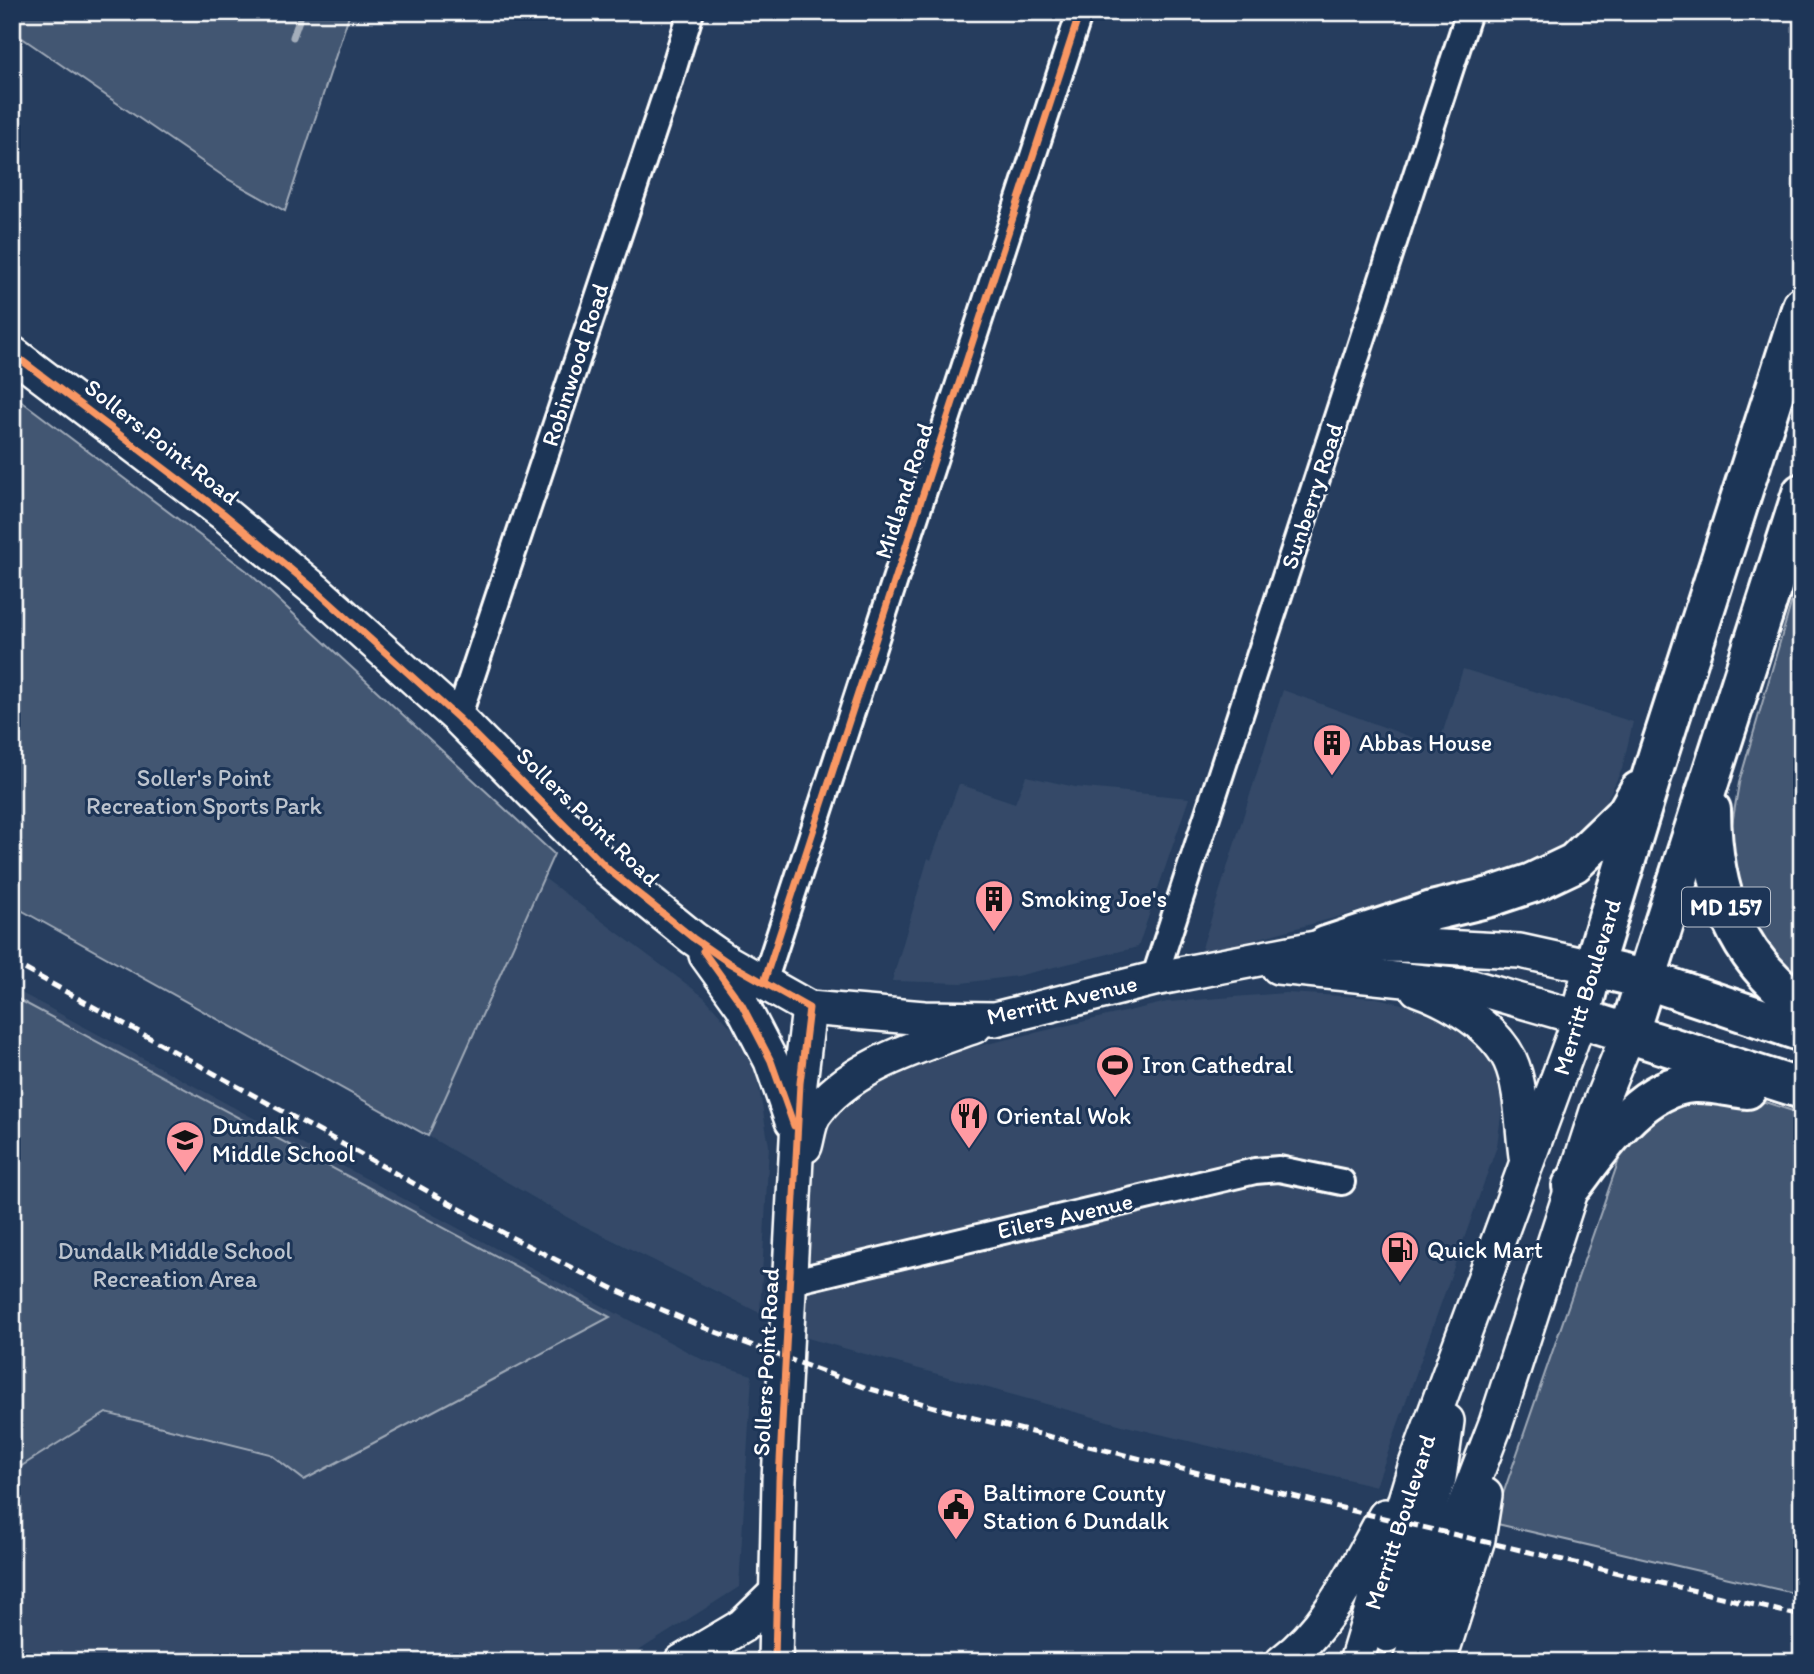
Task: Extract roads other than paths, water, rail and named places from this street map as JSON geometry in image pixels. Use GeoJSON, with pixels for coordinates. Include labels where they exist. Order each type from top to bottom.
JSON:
{"type":"FeatureCollection","features":[{"type":"Feature","properties":{"kind":"main road","name":"Merritt Boulevard"},"geometry":{"type":"LineString","coordinates":[[1580,1018],[1593,967],[1660,752],[1802,306]]}},
{"type":"Feature","properties":{"kind":"main road","name":"Merritt Boulevard"},"geometry":{"type":"LineString","coordinates":[[1629,1032],[1648,980],[1802,493]]}},
{"type":"Feature","properties":{"kind":"main road"},"geometry":{"type":"LineString","coordinates":[[1326,946],[1432,911],[1490,897],[1532,883],[1574,863],[1627,812],[1660,752]]}},
{"type":"Feature","properties":{"kind":"main road","name":"MD 157"},"geometry":{"type":"LineString","coordinates":[[1711,782],[1714,868],[1729,916],[1744,946],[1763,971],[1802,1005]]}},
{"type":"Feature","properties":{"kind":"main road"},"geometry":{"type":"LineString","coordinates":[[1593,967],[1648,980],[1802,1032]]}},
{"type":"Feature","properties":{"kind":"main road"},"geometry":{"type":"LineString","coordinates":[[1580,1018],[1802,1089]]}},
{"type":"Feature","properties":{"kind":"main road"},"geometry":{"type":"LineString","coordinates":[[1572,1186],[1620,1126],[1644,1103],[1673,1087],[1694,1083],[1802,1095]]}},
{"type":"Feature","properties":{"kind":"street","name":"Robinwood Road"},"geometry":{"type":"LineString","coordinates":[[458,718],[670,85],[691,12]]}},
{"type":"Feature","properties":{"kind":"street","name":"Midland Road"},"geometry":{"type":"LineString","coordinates":[[764,982],[1080,12]]}},
{"type":"Feature","properties":{"kind":"street","name":"Sunberry Road"},"geometry":{"type":"LineString","coordinates":[[1154,979],[1469,12]]}},
{"type":"Feature","properties":{"kind":"street","name":"Sollers Point Road"},"geometry":{"type":"LineString","coordinates":[[12,354],[223,513],[318,592],[458,718],[610,870],[693,938],[729,963],[808,1007],[797,1133],[779,1484],[775,1662]]}},
{"type":"Feature","properties":{"kind":"street"},"geometry":{"type":"LineString","coordinates":[[693,938],[742,1004],[771,1061],[797,1133]]}},
{"type":"Feature","properties":{"kind":"street","name":"Merritt Avenue"},"geometry":{"type":"LineString","coordinates":[[808,1007],[924,1018],[995,1019],[1154,979],[1326,946],[1402,945],[1520,951],[1593,967]]}},
{"type":"Feature","properties":{"kind":"street","name":"Merritt Avenue"},"geometry":{"type":"LineString","coordinates":[[1229,964],[1307,969],[1473,987],[1580,1018]]}},
{"type":"Feature","properties":{"kind":"street"},"geometry":{"type":"LineString","coordinates":[[1385,978],[1437,996],[1485,1030],[1502,1047],[1511,1062],[1527,1163]]}},
{"type":"Feature","properties":{"kind":"street","name":"Merritt Boulevard"},"geometry":{"type":"LineString","coordinates":[[1356,1662],[1415,1467],[1580,1018]]}},
{"type":"Feature","properties":{"kind":"street"},"geometry":{"type":"LineString","coordinates":[[795,1182],[813,1116],[837,1090],[877,1065],[995,1019]]}},
{"type":"Feature","properties":{"kind":"street","name":"Merritt Boulevard"},"geometry":{"type":"LineString","coordinates":[[1410,1662],[1435,1582],[1496,1423],[1597,1111],[1629,1032]]}},
{"type":"Feature","properties":{"kind":"street","name":"Eilers Avenue"},"geometry":{"type":"LineString","coordinates":[[790,1282],[1255,1171],[1279,1169],[1342,1182]]}},
{"type":"Feature","properties":{"kind":"street"},"geometry":{"type":"LineString","coordinates":[[1379,1662],[1439,1478],[1456,1357]]}},
{"type":"Feature","properties":{"kind":"street"},"geometry":{"type":"LineString","coordinates":[[1439,1662],[1478,1539],[1496,1423]]}},
{"type":"Feature","properties":{"kind":"street"},"geometry":{"type":"LineString","coordinates":[[1282,1662],[1295,1652],[1323,1619],[1347,1584],[1415,1467]]}},
{"type":"Feature","properties":{"kind":"street"},"geometry":{"type":"LineString","coordinates":[[681,1662],[743,1626],[776,1594]]}},
{"type":"Feature","properties":{"kind":"waterway"},"geometry":{"type":"LineString","coordinates":[[293,37],[302,12]]}},
{"type":"Feature","properties":{"kind":"railway"},"geometry":{"type":"LineString","coordinates":[[12,962],[509,1236],[616,1290],[705,1328],[867,1388],[974,1418],[1354,1511],[1802,1616]]}},
{"type":"Feature","properties":{"kind":"place","name":"Abbas House"},"geometry":{"type":"Point","coordinates":[1332,777]}},
{"type":"Feature","properties":{"kind":"place","name":"Smoking Joe's"},"geometry":{"type":"Point","coordinates":[994,933]}},
{"type":"Feature","properties":{"kind":"place","name":"Iron Cathedral"},"geometry":{"type":"Point","coordinates":[1115,1099]}},
{"type":"Feature","properties":{"kind":"place","name":"Oriental Wok"},"geometry":{"type":"Point","coordinates":[969,1150]}},
{"type":"Feature","properties":{"kind":"place","name":"Dundalk Middle School"},"geometry":{"type":"Point","coordinates":[185,1174]}},
{"type":"Feature","properties":{"kind":"place","name":"Quick Mart"},"geometry":{"type":"Point","coordinates":[1400,1284]}},
{"type":"Feature","properties":{"kind":"place","name":"Baltimore County Station 6 Dundalk"},"geometry":{"type":"Point","coordinates":[956,1541]}},
{"type":"Feature","properties":{"kind":"park label","name":"Soller's Point Recreation Sports Park"},"geometry":{"type":"Point","coordinates":[204,792]}},
{"type":"Feature","properties":{"kind":"park label","name":"Dundalk Middle School Recreation Area"},"geometry":{"type":"Point","coordinates":[175,1265]}}]}
